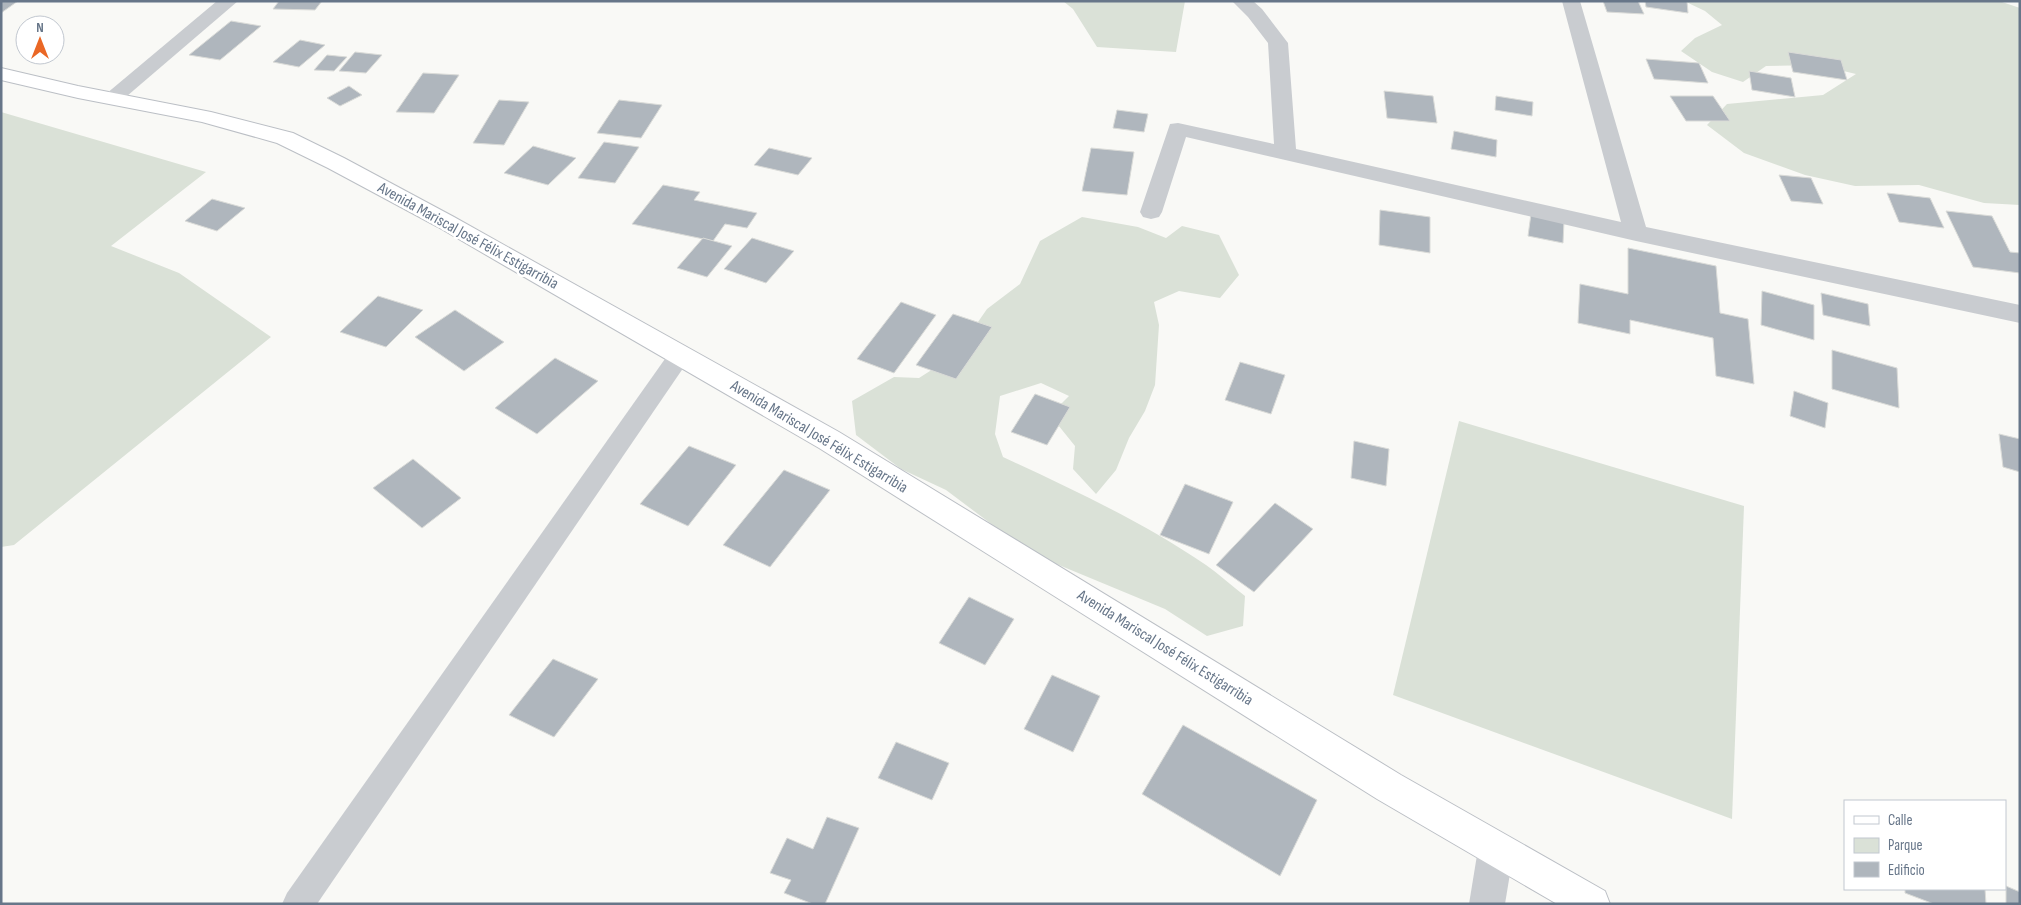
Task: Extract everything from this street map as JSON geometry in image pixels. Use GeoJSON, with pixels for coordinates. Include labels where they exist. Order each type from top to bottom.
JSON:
{"type":"FeatureCollection","features":[{"type":"Feature","properties":{"kind":"main road","name":"Avenida Mariscal José Félix Estigarribia"},"geometry":{"type":"LineString","coordinates":[[1,74],[78,92],[204,116],[285,138],[446,222],[829,440],[1389,787],[1592,904]]}},
{"type":"Feature","properties":{"kind":"street"},"geometry":{"type":"LineString","coordinates":[[113,98],[229,1]]}},
{"type":"Feature","properties":{"kind":"street"},"geometry":{"type":"LineString","coordinates":[[1241,1],[1255,13],[1278,43],[1286,155]]}},
{"type":"Feature","properties":{"kind":"street"},"geometry":{"type":"LineString","coordinates":[[1571,1],[1636,233]]}},
{"type":"Feature","properties":{"kind":"street"},"geometry":{"type":"LineString","coordinates":[[1151,212],[1178,130],[1636,233],[2020,314]]}},
{"type":"Feature","properties":{"kind":"street"},"geometry":{"type":"LineString","coordinates":[[1487,904],[1496,849]]}},
{"type":"Feature","properties":{"kind":"lane"},"geometry":{"type":"LineString","coordinates":[[298,904],[680,356]]}},
{"type":"Feature","properties":{"kind":"green space"},"geometry":{"type":"Polygon","coordinates":[[[1063,1],[1185,1],[1176,52],[1097,47],[1073,9],[1063,1]]]}},
{"type":"Feature","properties":{"kind":"green space"},"geometry":{"type":"Polygon","coordinates":[[[1684,1],[1999,1],[2020,8],[2020,205],[1984,203],[1919,185],[1855,186],[1805,175],[1744,153],[1707,125],[1727,104],[1823,95],[1856,74],[1818,65],[1766,66],[1743,82],[1712,72],[1681,51],[1695,38],[1722,25],[1705,11],[1684,1]]]}},
{"type":"Feature","properties":{"kind":"green space"},"geometry":{"type":"Polygon","coordinates":[[[1,112],[206,172],[111,246],[179,273],[271,337],[14,545],[1,547],[1,112]]]}},
{"type":"Feature","properties":{"kind":"green space"},"geometry":{"type":"Polygon","coordinates":[[[1082,217],[1138,227],[1166,238],[1182,226],[1219,235],[1239,275],[1220,298],[1179,291],[1154,302],[1159,325],[1155,385],[1145,411],[1129,438],[1116,470],[1096,494],[1073,469],[1075,446],[1050,415],[1069,396],[1041,383],[1000,396],[995,434],[1003,457],[1132,520],[1182,549],[1216,572],[1245,596],[1243,626],[1207,636],[1165,609],[1042,558],[994,526],[946,490],[901,469],[856,435],[852,401],[894,377],[919,378],[955,355],[987,309],[1020,284],[1040,241],[1082,217]]]}},
{"type":"Feature","properties":{"kind":"green space"},"geometry":{"type":"Polygon","coordinates":[[[1459,421],[1744,506],[1732,819],[1393,695],[1459,421]]]}},
{"type":"Feature","properties":{"kind":"building"},"geometry":{"type":"Polygon","coordinates":[[[1,1],[18,1],[1,13],[1,1]]]}},
{"type":"Feature","properties":{"kind":"building"},"geometry":{"type":"Polygon","coordinates":[[[279,1],[322,1],[315,10],[273,9],[279,1]]]}},
{"type":"Feature","properties":{"kind":"building"},"geometry":{"type":"Polygon","coordinates":[[[1603,1],[1638,1],[1644,14],[1607,12],[1603,1]]]}},
{"type":"Feature","properties":{"kind":"building"},"geometry":{"type":"Polygon","coordinates":[[[1645,1],[1687,1],[1688,13],[1646,7],[1645,1]]]}},
{"type":"Feature","properties":{"kind":"building"},"geometry":{"type":"Polygon","coordinates":[[[231,21],[261,26],[220,60],[189,55],[231,21]]]}},
{"type":"Feature","properties":{"kind":"building"},"geometry":{"type":"Polygon","coordinates":[[[300,40],[325,45],[299,67],[273,62],[300,40]]]}},
{"type":"Feature","properties":{"kind":"building"},"geometry":{"type":"Polygon","coordinates":[[[355,52],[382,55],[366,73],[339,71],[355,52]]]}},
{"type":"Feature","properties":{"kind":"building"},"geometry":{"type":"Polygon","coordinates":[[[1788,52],[1841,60],[1847,80],[1793,72],[1788,52]]]}},
{"type":"Feature","properties":{"kind":"building"},"geometry":{"type":"Polygon","coordinates":[[[327,55],[347,57],[334,71],[314,70],[327,55]]]}},
{"type":"Feature","properties":{"kind":"building"},"geometry":{"type":"Polygon","coordinates":[[[1646,59],[1699,63],[1708,83],[1654,79],[1646,59]]]}},
{"type":"Feature","properties":{"kind":"building"},"geometry":{"type":"Polygon","coordinates":[[[1749,71],[1791,78],[1795,97],[1752,90],[1749,71]]]}},
{"type":"Feature","properties":{"kind":"building"},"geometry":{"type":"Polygon","coordinates":[[[423,73],[459,75],[434,113],[396,112],[423,73]]]}},
{"type":"Feature","properties":{"kind":"building"},"geometry":{"type":"Polygon","coordinates":[[[349,86],[362,95],[340,106],[327,98],[349,86]]]}},
{"type":"Feature","properties":{"kind":"building"},"geometry":{"type":"Polygon","coordinates":[[[1384,91],[1433,96],[1437,123],[1387,118],[1384,91]]]}},
{"type":"Feature","properties":{"kind":"building"},"geometry":{"type":"Polygon","coordinates":[[[1496,96],[1533,102],[1532,116],[1495,110],[1496,96]]]}},
{"type":"Feature","properties":{"kind":"building"},"geometry":{"type":"Polygon","coordinates":[[[1670,96],[1713,96],[1730,121],[1686,121],[1670,96]]]}},
{"type":"Feature","properties":{"kind":"building"},"geometry":{"type":"Polygon","coordinates":[[[499,100],[529,102],[504,145],[473,143],[499,100]]]}},
{"type":"Feature","properties":{"kind":"building"},"geometry":{"type":"Polygon","coordinates":[[[619,100],[662,105],[641,138],[597,133],[619,100]]]}},
{"type":"Feature","properties":{"kind":"building"},"geometry":{"type":"Polygon","coordinates":[[[1117,110],[1148,114],[1144,132],[1113,128],[1117,110]]]}},
{"type":"Feature","properties":{"kind":"building"},"geometry":{"type":"Polygon","coordinates":[[[1454,131],[1497,140],[1496,157],[1451,149],[1454,131]]]}},
{"type":"Feature","properties":{"kind":"building"},"geometry":{"type":"Polygon","coordinates":[[[604,142],[639,147],[615,183],[578,178],[604,142]]]}},
{"type":"Feature","properties":{"kind":"building"},"geometry":{"type":"Polygon","coordinates":[[[533,146],[576,158],[548,185],[504,173],[533,146]]]}},
{"type":"Feature","properties":{"kind":"building"},"geometry":{"type":"Polygon","coordinates":[[[769,148],[812,158],[798,175],[754,165],[769,148]]]}},
{"type":"Feature","properties":{"kind":"building"},"geometry":{"type":"Polygon","coordinates":[[[1091,148],[1134,152],[1127,195],[1082,191],[1091,148]]]}},
{"type":"Feature","properties":{"kind":"building"},"geometry":{"type":"Polygon","coordinates":[[[1779,175],[1811,178],[1823,204],[1791,201],[1779,175]]]}},
{"type":"Feature","properties":{"kind":"building"},"geometry":{"type":"Polygon","coordinates":[[[663,185],[700,192],[694,200],[757,213],[747,228],[725,224],[713,241],[632,224],[663,185]]]}},
{"type":"Feature","properties":{"kind":"building"},"geometry":{"type":"Polygon","coordinates":[[[1887,193],[1930,198],[1944,228],[1899,222],[1887,193]]]}},
{"type":"Feature","properties":{"kind":"building"},"geometry":{"type":"Polygon","coordinates":[[[212,199],[245,208],[217,231],[185,221],[212,199]]]}},
{"type":"Feature","properties":{"kind":"building"},"geometry":{"type":"Polygon","coordinates":[[[1380,210],[1430,217],[1430,253],[1379,245],[1380,210]]]}},
{"type":"Feature","properties":{"kind":"building"},"geometry":{"type":"Polygon","coordinates":[[[1946,211],[1992,216],[2010,252],[2020,253],[2020,273],[1973,267],[1946,211]]]}},
{"type":"Feature","properties":{"kind":"building"},"geometry":{"type":"Polygon","coordinates":[[[1531,214],[1564,221],[1563,243],[1528,236],[1531,214]]]}},
{"type":"Feature","properties":{"kind":"building"},"geometry":{"type":"Polygon","coordinates":[[[703,238],[732,246],[707,277],[677,268],[703,238]]]}},
{"type":"Feature","properties":{"kind":"building"},"geometry":{"type":"Polygon","coordinates":[[[752,238],[794,251],[766,283],[724,269],[752,238]]]}},
{"type":"Feature","properties":{"kind":"building"},"geometry":{"type":"Polygon","coordinates":[[[1628,248],[1716,266],[1720,313],[1748,319],[1754,384],[1716,376],[1713,338],[1630,320],[1630,334],[1578,323],[1580,284],[1628,294],[1628,248]]]}},
{"type":"Feature","properties":{"kind":"building"},"geometry":{"type":"Polygon","coordinates":[[[1762,291],[1814,305],[1814,340],[1761,325],[1762,291]]]}},
{"type":"Feature","properties":{"kind":"building"},"geometry":{"type":"Polygon","coordinates":[[[1821,293],[1868,304],[1870,326],[1823,315],[1821,293]]]}},
{"type":"Feature","properties":{"kind":"building"},"geometry":{"type":"Polygon","coordinates":[[[378,296],[423,310],[386,347],[340,332],[378,296]]]}},
{"type":"Feature","properties":{"kind":"building"},"geometry":{"type":"Polygon","coordinates":[[[901,302],[936,315],[894,373],[857,359],[901,302]]]}},
{"type":"Feature","properties":{"kind":"building"},"geometry":{"type":"Polygon","coordinates":[[[455,310],[504,342],[464,371],[415,337],[455,310]]]}},
{"type":"Feature","properties":{"kind":"building"},"geometry":{"type":"Polygon","coordinates":[[[953,314],[992,327],[956,379],[916,365],[953,314]]]}},
{"type":"Feature","properties":{"kind":"building"},"geometry":{"type":"Polygon","coordinates":[[[1832,350],[1897,368],[1899,408],[1832,389],[1832,350]]]}},
{"type":"Feature","properties":{"kind":"building"},"geometry":{"type":"Polygon","coordinates":[[[555,358],[598,381],[537,434],[495,408],[555,358]]]}},
{"type":"Feature","properties":{"kind":"building"},"geometry":{"type":"Polygon","coordinates":[[[1240,362],[1285,375],[1271,414],[1225,400],[1240,362]]]}},
{"type":"Feature","properties":{"kind":"building"},"geometry":{"type":"Polygon","coordinates":[[[1794,391],[1828,403],[1825,428],[1790,416],[1794,391]]]}},
{"type":"Feature","properties":{"kind":"building"},"geometry":{"type":"Polygon","coordinates":[[[1035,394],[1070,407],[1047,445],[1011,432],[1035,394]]]}},
{"type":"Feature","properties":{"kind":"building"},"geometry":{"type":"Polygon","coordinates":[[[1999,434],[2020,439],[2020,472],[2003,467],[1999,434]]]}},
{"type":"Feature","properties":{"kind":"building"},"geometry":{"type":"Polygon","coordinates":[[[1354,441],[1389,449],[1386,486],[1351,478],[1354,441]]]}},
{"type":"Feature","properties":{"kind":"building"},"geometry":{"type":"Polygon","coordinates":[[[689,446],[736,465],[688,526],[640,504],[689,446]]]}},
{"type":"Feature","properties":{"kind":"building"},"geometry":{"type":"Polygon","coordinates":[[[413,459],[461,498],[422,528],[373,488],[413,459]]]}},
{"type":"Feature","properties":{"kind":"building"},"geometry":{"type":"Polygon","coordinates":[[[784,470],[830,490],[770,567],[723,545],[784,470]]]}},
{"type":"Feature","properties":{"kind":"building"},"geometry":{"type":"Polygon","coordinates":[[[1185,484],[1233,502],[1209,554],[1160,535],[1185,484]]]}},
{"type":"Feature","properties":{"kind":"building"},"geometry":{"type":"Polygon","coordinates":[[[1275,503],[1313,529],[1254,592],[1216,565],[1275,503]]]}},
{"type":"Feature","properties":{"kind":"building"},"geometry":{"type":"Polygon","coordinates":[[[969,597],[1014,619],[985,665],[939,643],[969,597]]]}},
{"type":"Feature","properties":{"kind":"building"},"geometry":{"type":"Polygon","coordinates":[[[553,659],[598,679],[554,737],[509,715],[553,659]]]}},
{"type":"Feature","properties":{"kind":"building"},"geometry":{"type":"Polygon","coordinates":[[[1052,675],[1100,696],[1073,752],[1024,729],[1052,675]]]}},
{"type":"Feature","properties":{"kind":"building"},"geometry":{"type":"Polygon","coordinates":[[[1183,725],[1317,800],[1280,876],[1142,794],[1183,725]]]}},
{"type":"Feature","properties":{"kind":"building"},"geometry":{"type":"Polygon","coordinates":[[[896,742],[949,763],[932,800],[878,778],[896,742]]]}},
{"type":"Feature","properties":{"kind":"building"},"geometry":{"type":"Polygon","coordinates":[[[827,817],[859,828],[825,904],[813,904],[784,893],[791,880],[770,873],[787,838],[813,849],[827,817]]]}},
{"type":"Feature","properties":{"kind":"building"},"geometry":{"type":"Polygon","coordinates":[[[2006,886],[2020,892],[2020,904],[2006,904],[2006,886]]]}},
{"type":"Feature","properties":{"kind":"building"},"geometry":{"type":"Polygon","coordinates":[[[1905,890],[1985,890],[1986,904],[1934,904],[1905,893],[1905,890]]]}}]}
